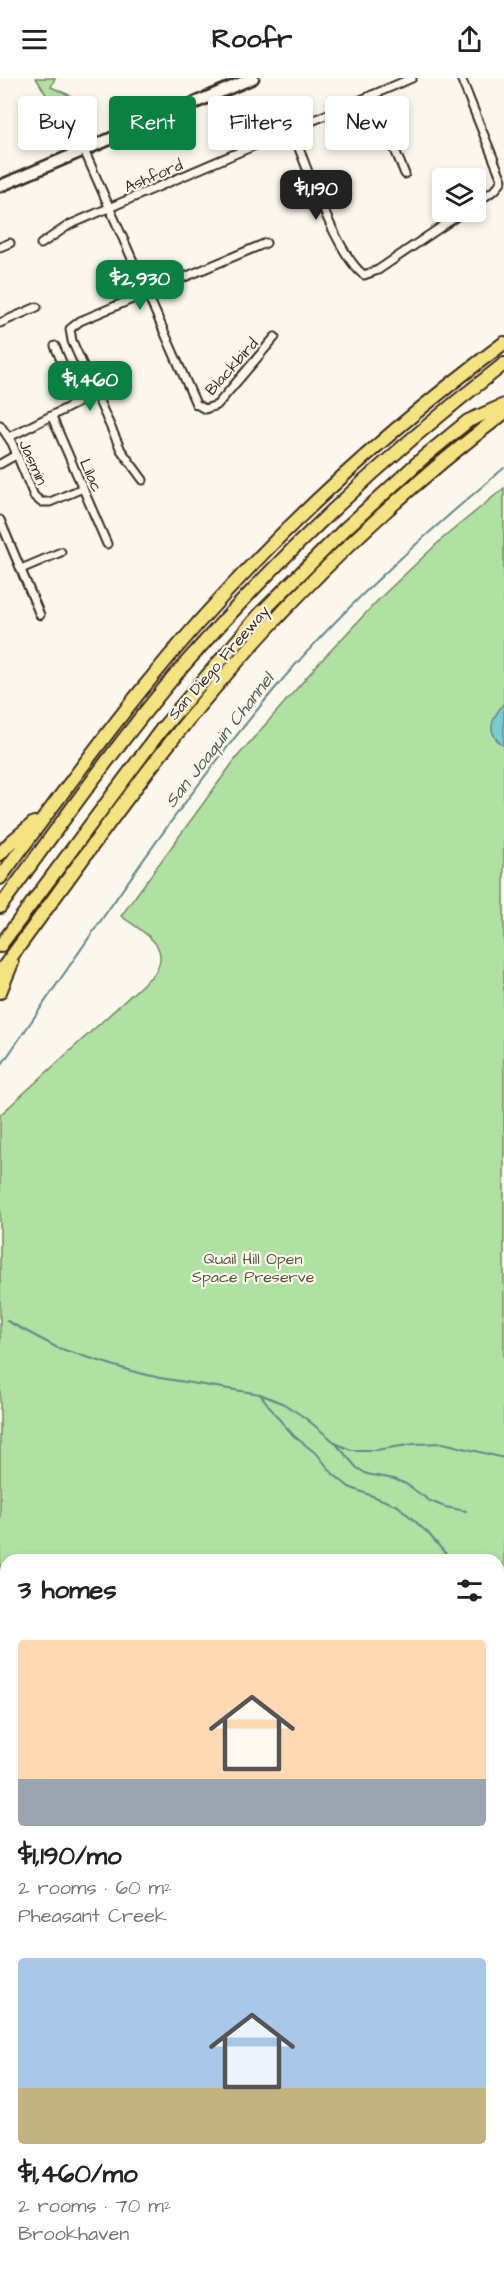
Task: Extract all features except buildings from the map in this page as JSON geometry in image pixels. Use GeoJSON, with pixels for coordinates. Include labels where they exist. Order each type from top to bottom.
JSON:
{"type":"FeatureCollection","features":[{"type":"Feature","properties":{"kind":"highway"},"geometry":{"type":"LineString","coordinates":[[0,878],[140,692],[276,540],[325,492],[404,422],[504,343]]}},
{"type":"Feature","properties":{"kind":"highway"},"geometry":{"type":"LineString","coordinates":[[0,907],[130,731],[183,666],[255,586],[344,498],[402,446],[504,364]]}},
{"type":"Feature","properties":{"kind":"highway","name":"San Diego Freeway"},"geometry":{"type":"LineString","coordinates":[[0,945],[161,730],[260,614],[328,546],[424,457],[468,421],[504,405]]}},
{"type":"Feature","properties":{"kind":"highway","name":"San Diego Freeway"},"geometry":{"type":"LineString","coordinates":[[0,972],[165,750],[256,642],[363,532],[449,457],[504,413]]}},
{"type":"Feature","properties":{"kind":"highway"},"geometry":{"type":"LineString","coordinates":[[0,854],[11,842],[47,813]]}},
{"type":"Feature","properties":{"kind":"highway"},"geometry":{"type":"LineString","coordinates":[[0,992],[20,945]]}},
{"type":"Feature","properties":{"kind":"street"},"geometry":{"type":"LineString","coordinates":[[97,144],[253,78]]}},
{"type":"Feature","properties":{"kind":"street","name":"Ashford"},"geometry":{"type":"LineString","coordinates":[[313,121],[412,78]]}},
{"type":"Feature","properties":{"kind":"street"},"geometry":{"type":"LineString","coordinates":[[461,78],[502,180],[496,189],[486,196]]}},
{"type":"Feature","properties":{"kind":"street"},"geometry":{"type":"LineString","coordinates":[[372,95],[405,174]]}},
{"type":"Feature","properties":{"kind":"street"},"geometry":{"type":"LineString","coordinates":[[0,186],[84,150],[146,292]]}},
{"type":"Feature","properties":{"kind":"street","name":"Ashford"},"geometry":{"type":"LineString","coordinates":[[41,244],[69,225],[245,150]]}},
{"type":"Feature","properties":{"kind":"street"},"geometry":{"type":"LineString","coordinates":[[300,150],[338,242],[358,271],[364,275],[378,270],[448,222]]}},
{"type":"Feature","properties":{"kind":"street"},"geometry":{"type":"LineString","coordinates":[[0,247],[10,243]]}},
{"type":"Feature","properties":{"kind":"street"},"geometry":{"type":"LineString","coordinates":[[143,480],[121,450],[72,341],[70,329],[80,321],[146,292],[266,243]]}},
{"type":"Feature","properties":{"kind":"street","name":"Blackbird"},"geometry":{"type":"LineString","coordinates":[[146,292],[196,404],[205,410],[217,405],[275,337]]}},
{"type":"Feature","properties":{"kind":"street"},"geometry":{"type":"LineString","coordinates":[[0,323],[37,307]]}},
{"type":"Feature","properties":{"kind":"street"},"geometry":{"type":"LineString","coordinates":[[9,437],[79,402],[55,346]]}},
{"type":"Feature","properties":{"kind":"street","name":"Lilac"},"geometry":{"type":"LineString","coordinates":[[52,417],[107,544]]}},
{"type":"Feature","properties":{"kind":"street","name":"Jasmin"},"geometry":{"type":"LineString","coordinates":[[0,425],[9,437],[34,496],[41,502],[50,502],[83,488]]}},
{"type":"Feature","properties":{"kind":"street"},"geometry":{"type":"LineString","coordinates":[[0,464],[16,455]]}},
{"type":"Feature","properties":{"kind":"street"},"geometry":{"type":"LineString","coordinates":[[0,520],[40,615]]}},
{"type":"Feature","properties":{"kind":"street"},"geometry":{"type":"LineString","coordinates":[[21,569],[61,552]]}},
{"type":"Feature","properties":{"kind":"green space"},"geometry":{"type":"Polygon","coordinates":[[[36,78],[55,78],[51,87],[71,96],[47,96],[36,78]]]}},
{"type":"Feature","properties":{"kind":"green space","name":"Quail Hill Open Space Preserve"},"geometry":{"type":"Polygon","coordinates":[[[504,488],[504,1554],[0,1554],[0,1115],[154,974],[159,964],[158,947],[146,934],[121,916],[237,757],[319,663],[380,598],[442,539],[504,488]]]}},
{"type":"Feature","properties":{"kind":"water"},"geometry":{"type":"Polygon","coordinates":[[[504,703],[504,746],[494,736],[492,726],[493,720],[504,703]]]}},
{"type":"Feature","properties":{"kind":"waterway","name":"San Joaquin Channel"},"geometry":{"type":"LineString","coordinates":[[0,1067],[166,829],[235,737],[298,661],[383,575],[504,468]]}},
{"type":"Feature","properties":{"kind":"waterway"},"geometry":{"type":"LineString","coordinates":[[7,1321],[58,1348],[131,1371],[160,1378],[260,1394],[284,1404],[337,1444],[351,1450],[376,1450],[414,1444],[443,1443],[504,1458]]}},
{"type":"Feature","properties":{"kind":"waterway"},"geometry":{"type":"LineString","coordinates":[[260,1394],[294,1436],[318,1455],[333,1474],[349,1487],[398,1506],[428,1533],[446,1554]]}},
{"type":"Feature","properties":{"kind":"waterway"},"geometry":{"type":"LineString","coordinates":[[337,1445],[357,1468],[367,1474],[394,1479],[406,1484],[430,1501],[466,1511]]}}]}
